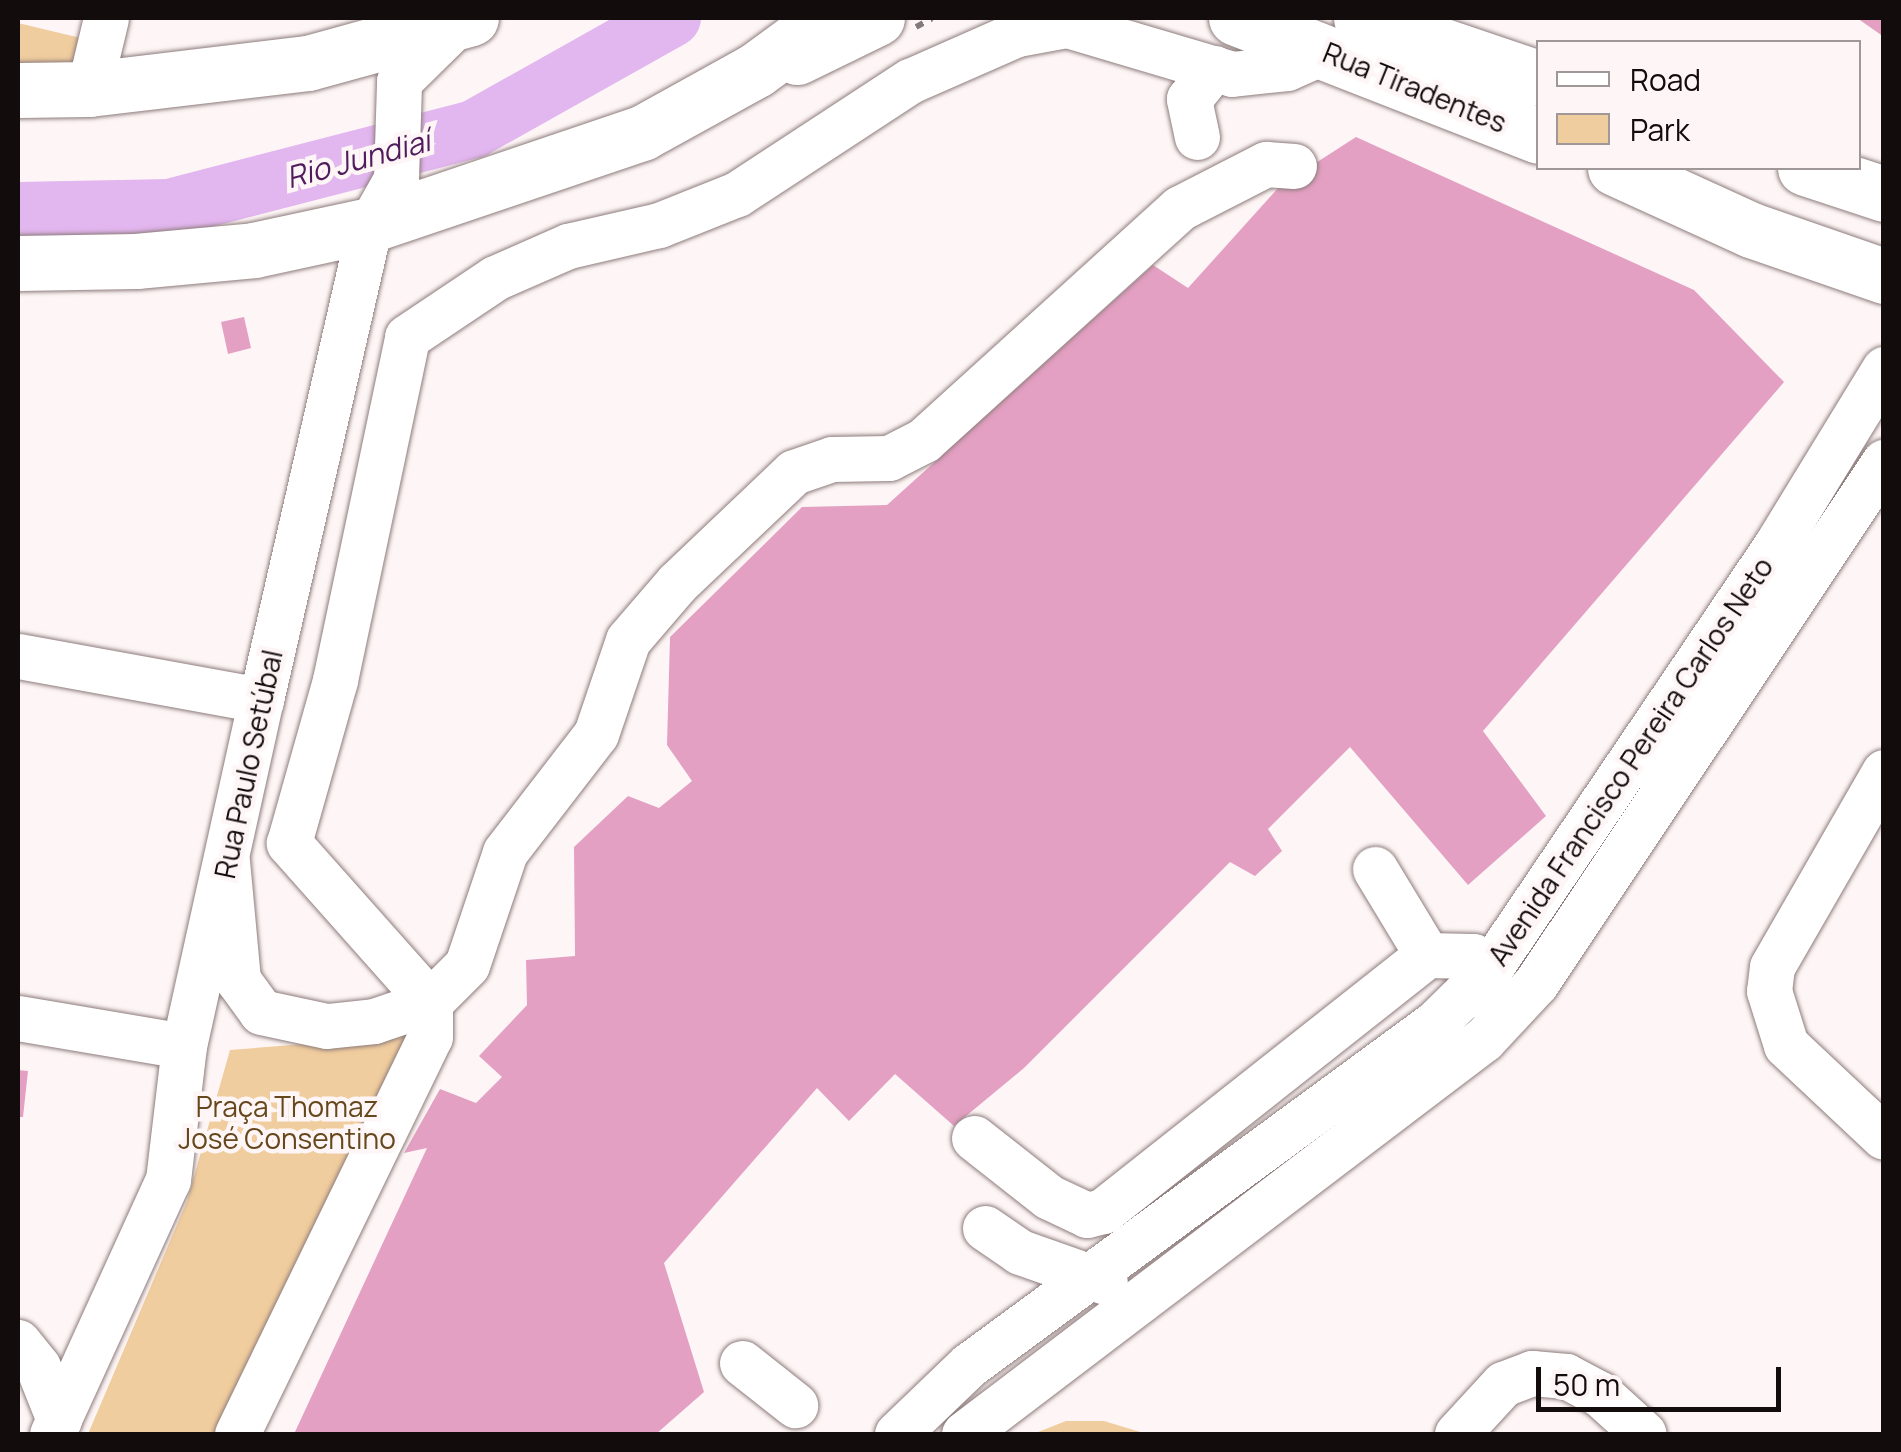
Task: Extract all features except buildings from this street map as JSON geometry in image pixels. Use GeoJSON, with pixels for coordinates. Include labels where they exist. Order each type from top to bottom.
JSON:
{"type":"FeatureCollection","features":[{"type":"Feature","properties":{"kind":"main road"},"geometry":{"type":"LineString","coordinates":[[18,262],[136,262],[254,250],[383,202],[448,201],[642,133],[756,70],[827,18]]}},
{"type":"Feature","properties":{"kind":"main road"},"geometry":{"type":"LineString","coordinates":[[756,70],[818,50],[877,18]]}},
{"type":"Feature","properties":{"kind":"main road","name":"Rua Tiradentes"},"geometry":{"type":"LineString","coordinates":[[1236,18],[1343,34],[1536,78]]}},
{"type":"Feature","properties":{"kind":"main road"},"geometry":{"type":"LineString","coordinates":[[18,90],[89,90],[308,63],[464,20]]}},
{"type":"Feature","properties":{"kind":"main road","name":"Rua Tiradentes"},"geometry":{"type":"LineString","coordinates":[[1343,34],[1536,135]]}},
{"type":"Feature","properties":{"kind":"main road"},"geometry":{"type":"LineString","coordinates":[[1619,170],[1751,230],[1884,276]]}},
{"type":"Feature","properties":{"kind":"main road"},"geometry":{"type":"LineString","coordinates":[[1751,230],[1800,233],[1853,252],[1872,248],[1880,208],[1809,170]]}},
{"type":"Feature","properties":{"kind":"street"},"geometry":{"type":"LineString","coordinates":[[89,90],[106,18]]}},
{"type":"Feature","properties":{"kind":"street","name":"Rua Paulo Setúbal"},"geometry":{"type":"LineString","coordinates":[[55,1427],[168,1180],[184,1046],[261,700],[383,202],[399,81],[464,20]]}},
{"type":"Feature","properties":{"kind":"street"},"geometry":{"type":"LineString","coordinates":[[237,1434],[430,1037],[430,1002],[289,843],[335,680],[408,337],[495,278],[553,252],[659,225],[737,194],[910,81],[1017,34],[1067,25],[1214,68],[1259,74],[1343,34]]}},
{"type":"Feature","properties":{"kind":"street"},"geometry":{"type":"LineString","coordinates":[[1197,137],[1188,99],[1214,68]]}},
{"type":"Feature","properties":{"kind":"street"},"geometry":{"type":"LineString","coordinates":[[227,861],[238,980],[261,1012],[326,1026],[374,1021],[430,1002],[467,965],[505,852],[596,734],[628,640],[705,556],[794,472],[832,459],[889,458],[924,440],[1180,208],[1266,164],[1294,166]]}},
{"type":"Feature","properties":{"kind":"street","name":"Avenida Francisco Pereira Carlos Neto"},"geometry":{"type":"LineString","coordinates":[[896,1434],[970,1364],[1086,1274],[1420,1036],[1488,971],[1720,630],[1884,369]]}},
{"type":"Feature","properties":{"kind":"street","name":"Avenida Francisco Pereira Carlos Neto"},"geometry":{"type":"LineString","coordinates":[[964,1434],[1435,1079],[1536,983],[1884,462]]}},
{"type":"Feature","properties":{"kind":"street"},"geometry":{"type":"LineString","coordinates":[[18,656],[261,700]]}},
{"type":"Feature","properties":{"kind":"street"},"geometry":{"type":"LineString","coordinates":[[1884,772],[1772,968],[1769,991],[1786,1045],[1884,1137]]}},
{"type":"Feature","properties":{"kind":"street"},"geometry":{"type":"LineString","coordinates":[[1375,869],[1427,955]]}},
{"type":"Feature","properties":{"kind":"street"},"geometry":{"type":"LineString","coordinates":[[974,1138],[1049,1197],[1087,1215],[1103,1211],[1427,955],[1473,956],[1488,971],[1465,1042],[1435,1079]]}},
{"type":"Feature","properties":{"kind":"street"},"geometry":{"type":"LineString","coordinates":[[18,1018],[184,1046]]}},
{"type":"Feature","properties":{"kind":"street"},"geometry":{"type":"LineString","coordinates":[[1049,1197],[993,1234],[1109,1284],[1132,1284],[1179,1271]]}},
{"type":"Feature","properties":{"kind":"street"},"geometry":{"type":"LineString","coordinates":[[18,1342],[38,1367],[55,1427]]}},
{"type":"Feature","properties":{"kind":"street"},"geometry":{"type":"LineString","coordinates":[[742,1363],[795,1405]]}},
{"type":"Feature","properties":{"kind":"street"},"geometry":{"type":"LineString","coordinates":[[1457,1434],[1503,1384],[1532,1373],[1566,1376],[1600,1394],[1644,1434]]}},
{"type":"Feature","properties":{"kind":"green space"},"geometry":{"type":"Polygon","coordinates":[[[18,23],[89,40],[75,64],[18,72],[18,23]]]}},
{"type":"Feature","properties":{"kind":"green space","name":"Praça Thomaz José Consentino"},"geometry":{"type":"Polygon","coordinates":[[[412,1024],[228,1434],[88,1434],[187,1201],[230,1050],[379,1038],[412,1024]]]}},
{"type":"Feature","properties":{"kind":"green space"},"geometry":{"type":"Polygon","coordinates":[[[1066,1421],[1104,1421],[1147,1434],[1033,1434],[1066,1421]]]}},
{"type":"Feature","properties":{"kind":"waterway","name":"Rio Jundiaí"},"geometry":{"type":"LineString","coordinates":[[18,211],[169,208],[474,129],[672,18]]}}]}
